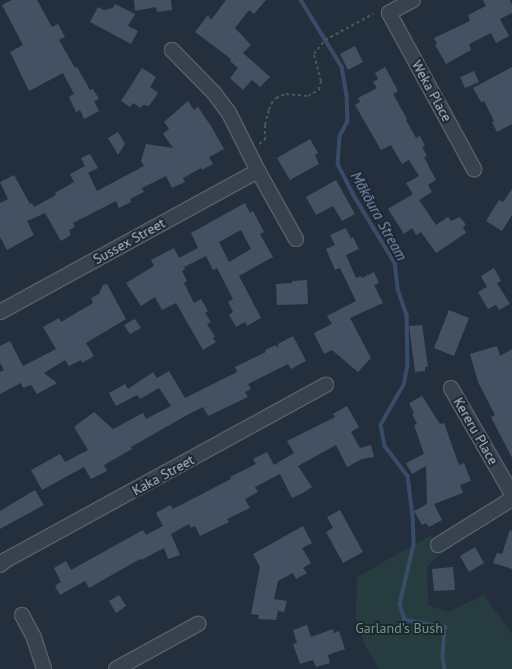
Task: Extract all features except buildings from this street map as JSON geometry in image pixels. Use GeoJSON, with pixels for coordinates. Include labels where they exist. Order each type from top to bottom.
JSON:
{"type":"FeatureCollection","features":[{"type":"Feature","properties":{"kind":"street","name":"Weka Place"},"geometry":{"type":"LineString","coordinates":[[413,0],[389,14],[474,169]]}},
{"type":"Feature","properties":{"kind":"street"},"geometry":{"type":"LineString","coordinates":[[172,50],[214,93],[229,113],[296,239]]}},
{"type":"Feature","properties":{"kind":"street","name":"Sussex Street"},"geometry":{"type":"LineString","coordinates":[[0,312],[258,170]]}},
{"type":"Feature","properties":{"kind":"street","name":"Kaka Street"},"geometry":{"type":"LineString","coordinates":[[0,565],[6,560],[326,385]]}},
{"type":"Feature","properties":{"kind":"street","name":"Kereru Place"},"geometry":{"type":"LineString","coordinates":[[451,388],[512,494]]}},
{"type":"Feature","properties":{"kind":"street"},"geometry":{"type":"LineString","coordinates":[[438,545],[512,499]]}},
{"type":"Feature","properties":{"kind":"street"},"geometry":{"type":"LineString","coordinates":[[22,616],[34,638],[44,669]]}},
{"type":"Feature","properties":{"kind":"street"},"geometry":{"type":"LineString","coordinates":[[116,669],[198,624]]}},
{"type":"Feature","properties":{"kind":"path"},"geometry":{"type":"LineString","coordinates":[[256,147],[265,140],[265,125],[268,110],[276,98],[286,94],[308,96],[318,90],[321,81],[314,54],[325,40],[373,14]]}},
{"type":"Feature","properties":{"kind":"green space","name":"Garland's Bush"},"geometry":{"type":"Polygon","coordinates":[[[431,535],[442,553],[427,567],[428,605],[448,612],[484,595],[512,634],[512,669],[379,669],[364,643],[356,617],[357,577],[431,535]]]}},
{"type":"Feature","properties":{"kind":"waterway","name":"Mākōura Stream"},"geometry":{"type":"LineString","coordinates":[[301,0],[342,67],[347,94],[348,121],[340,137],[338,164],[353,194],[395,263],[398,289],[407,315],[408,365],[404,385],[381,425],[385,446],[408,476],[413,514],[414,545],[400,604],[405,620],[445,627],[443,657],[445,669]]}}]}
